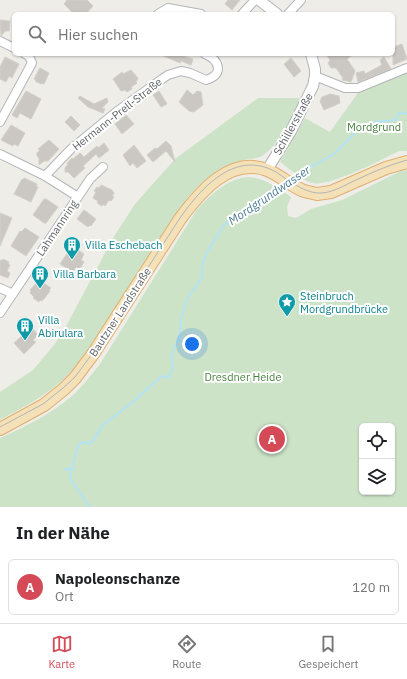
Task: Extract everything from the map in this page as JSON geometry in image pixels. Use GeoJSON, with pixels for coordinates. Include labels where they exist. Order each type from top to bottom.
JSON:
{"type":"FeatureCollection","features":[{"type":"Feature","properties":{"kind":"main road"},"geometry":{"type":"LineString","coordinates":[[270,171],[300,190],[317,194],[332,192],[386,168],[407,162]]}},
{"type":"Feature","properties":{"kind":"main road","name":"Bautzner Landstraße"},"geometry":{"type":"LineString","coordinates":[[0,429],[44,405],[75,378],[93,354],[180,219],[202,191],[214,181],[233,170],[242,167],[252,167],[270,171]]}},
{"type":"Feature","properties":{"kind":"street"},"geometry":{"type":"LineString","coordinates":[[244,12],[255,0]]}},
{"type":"Feature","properties":{"kind":"street"},"geometry":{"type":"LineString","coordinates":[[259,0],[274,12]]}},
{"type":"Feature","properties":{"kind":"street"},"geometry":{"type":"LineString","coordinates":[[290,12],[300,0]]}},
{"type":"Feature","properties":{"kind":"street"},"geometry":{"type":"LineString","coordinates":[[161,12],[168,8],[191,12]]}},
{"type":"Feature","properties":{"kind":"street"},"geometry":{"type":"LineString","coordinates":[[0,41],[12,47]]}},
{"type":"Feature","properties":{"kind":"street"},"geometry":{"type":"LineString","coordinates":[[0,122],[32,63],[28,56]]}},
{"type":"Feature","properties":{"kind":"street","name":"Hermann-Prell-Straße"},"geometry":{"type":"LineString","coordinates":[[45,176],[71,149],[144,91],[168,75],[181,71],[190,72],[206,80],[215,76],[218,70],[216,62],[211,56]]}},
{"type":"Feature","properties":{"kind":"street","name":"Schillerstraße"},"geometry":{"type":"LineString","coordinates":[[270,171],[313,86],[315,76],[314,62],[311,56]]}},
{"type":"Feature","properties":{"kind":"street"},"geometry":{"type":"LineString","coordinates":[[315,76],[345,88],[358,88],[407,68]]}},
{"type":"Feature","properties":{"kind":"street"},"geometry":{"type":"LineString","coordinates":[[0,154],[45,176],[78,198]]}},
{"type":"Feature","properties":{"kind":"street","name":"Lahmannring"},"geometry":{"type":"LineString","coordinates":[[0,313],[90,179],[103,167]]}},
{"type":"Feature","properties":{"kind":"street"},"geometry":{"type":"LineString","coordinates":[[0,288],[12,294]]}},
{"type":"Feature","properties":{"kind":"green space","name":"Mordgrund"},"geometry":{"type":"Polygon","coordinates":[[[407,72],[407,151],[399,151],[356,172],[331,181],[320,183],[312,183],[305,180],[280,162],[305,118],[330,132],[360,90],[407,72]]]}},
{"type":"Feature","properties":{"kind":"green space"},"geometry":{"type":"Polygon","coordinates":[[[258,98],[299,98],[303,100],[281,136],[271,149],[257,158],[243,160],[232,164],[211,175],[188,197],[78,364],[59,384],[48,392],[0,420],[0,392],[33,370],[54,345],[63,332],[113,238],[135,204],[175,159],[258,98]]]}},
{"type":"Feature","properties":{"kind":"green space","name":"Dresdner Heide"},"geometry":{"type":"Polygon","coordinates":[[[407,170],[407,507],[0,507],[0,438],[47,414],[64,403],[83,385],[100,364],[196,211],[208,198],[230,182],[247,177],[261,179],[291,197],[287,207],[288,216],[296,218],[311,209],[342,200],[401,171],[407,170]]]}},
{"type":"Feature","properties":{"kind":"building"},"geometry":{"type":"Polygon","coordinates":[[[67,0],[87,0],[93,6],[88,12],[72,12],[64,4],[67,0]]]}},
{"type":"Feature","properties":{"kind":"building"},"geometry":{"type":"Polygon","coordinates":[[[228,0],[240,0],[232,10],[225,4],[228,0]]]}},
{"type":"Feature","properties":{"kind":"building"},"geometry":{"type":"Polygon","coordinates":[[[0,20],[10,21],[9,31],[5,31],[1,36],[0,20]]]}},
{"type":"Feature","properties":{"kind":"building"},"geometry":{"type":"Polygon","coordinates":[[[402,44],[407,59],[393,65],[393,56],[395,56],[395,46],[402,44]]]}},
{"type":"Feature","properties":{"kind":"building"},"geometry":{"type":"Polygon","coordinates":[[[164,56],[183,56],[193,59],[191,65],[181,61],[180,63],[164,56]]]}},
{"type":"Feature","properties":{"kind":"building"},"geometry":{"type":"Polygon","coordinates":[[[327,56],[351,56],[347,59],[355,71],[351,82],[342,80],[343,78],[336,68],[331,68],[328,63],[330,60],[327,56]]]}},
{"type":"Feature","properties":{"kind":"building"},"geometry":{"type":"Polygon","coordinates":[[[5,57],[19,64],[12,78],[9,76],[6,82],[0,79],[0,67],[5,57]]]}},
{"type":"Feature","properties":{"kind":"building"},"geometry":{"type":"Polygon","coordinates":[[[384,57],[391,69],[358,82],[356,73],[364,71],[365,74],[382,65],[380,60],[384,57]]]}},
{"type":"Feature","properties":{"kind":"building"},"geometry":{"type":"Polygon","coordinates":[[[291,58],[301,71],[294,77],[284,64],[291,58]]]}},
{"type":"Feature","properties":{"kind":"building"},"geometry":{"type":"Polygon","coordinates":[[[40,68],[49,73],[44,84],[35,81],[36,80],[34,79],[40,68]]]}},
{"type":"Feature","properties":{"kind":"building"},"geometry":{"type":"Polygon","coordinates":[[[131,70],[138,78],[137,83],[127,92],[125,90],[121,91],[113,79],[122,72],[123,74],[131,70]]]}},
{"type":"Feature","properties":{"kind":"building"},"geometry":{"type":"Polygon","coordinates":[[[187,90],[193,95],[197,91],[201,92],[203,105],[194,112],[189,111],[179,102],[187,90]]]}},
{"type":"Feature","properties":{"kind":"building"},"geometry":{"type":"Polygon","coordinates":[[[26,91],[41,99],[31,119],[20,113],[17,118],[12,115],[26,91]]]}},
{"type":"Feature","properties":{"kind":"building"},"geometry":{"type":"Polygon","coordinates":[[[159,91],[167,104],[161,107],[153,95],[159,91]]]}},
{"type":"Feature","properties":{"kind":"building"},"geometry":{"type":"Polygon","coordinates":[[[330,94],[339,96],[340,103],[324,110],[320,101],[322,97],[330,94]]]}},
{"type":"Feature","properties":{"kind":"building"},"geometry":{"type":"Polygon","coordinates":[[[80,96],[94,104],[107,98],[108,102],[102,108],[105,109],[103,113],[88,107],[78,98],[80,96]]]}},
{"type":"Feature","properties":{"kind":"building"},"geometry":{"type":"Polygon","coordinates":[[[126,115],[134,124],[122,134],[115,124],[126,115]]]}},
{"type":"Feature","properties":{"kind":"building"},"geometry":{"type":"Polygon","coordinates":[[[71,116],[80,125],[74,131],[65,122],[71,116]]]}},
{"type":"Feature","properties":{"kind":"building"},"geometry":{"type":"Polygon","coordinates":[[[11,125],[25,133],[18,146],[14,144],[13,146],[1,140],[11,125]]]}},
{"type":"Feature","properties":{"kind":"building"},"geometry":{"type":"Polygon","coordinates":[[[49,140],[59,149],[48,161],[44,161],[39,165],[37,153],[40,150],[38,149],[49,140]]]}},
{"type":"Feature","properties":{"kind":"building"},"geometry":{"type":"Polygon","coordinates":[[[166,141],[171,146],[175,162],[166,151],[153,162],[147,155],[166,141]]]}},
{"type":"Feature","properties":{"kind":"building"},"geometry":{"type":"Polygon","coordinates":[[[104,143],[109,150],[99,158],[96,154],[83,166],[85,168],[74,178],[68,172],[65,172],[67,163],[72,158],[73,159],[80,153],[84,157],[97,146],[98,148],[104,143]]]}},
{"type":"Feature","properties":{"kind":"building"},"geometry":{"type":"Polygon","coordinates":[[[134,145],[146,161],[137,168],[133,163],[130,166],[123,155],[134,145]]]}},
{"type":"Feature","properties":{"kind":"building"},"geometry":{"type":"Polygon","coordinates":[[[24,178],[37,184],[36,186],[38,187],[31,202],[14,194],[24,178]]]}},
{"type":"Feature","properties":{"kind":"building"},"geometry":{"type":"Polygon","coordinates":[[[101,185],[112,190],[114,193],[112,196],[114,197],[111,201],[109,200],[105,206],[104,204],[102,206],[97,203],[98,201],[93,198],[96,192],[94,191],[101,185]]]}},
{"type":"Feature","properties":{"kind":"building"},"geometry":{"type":"Polygon","coordinates":[[[44,199],[58,207],[46,223],[33,215],[44,199]]]}},
{"type":"Feature","properties":{"kind":"building"},"geometry":{"type":"Polygon","coordinates":[[[84,210],[96,219],[91,226],[90,225],[88,227],[77,219],[84,210]]]}},
{"type":"Feature","properties":{"kind":"building"},"geometry":{"type":"Polygon","coordinates":[[[0,213],[12,218],[0,246],[0,213]]]}},
{"type":"Feature","properties":{"kind":"building"},"geometry":{"type":"Polygon","coordinates":[[[25,228],[39,237],[26,256],[11,246],[20,231],[21,232],[25,228]]]}},
{"type":"Feature","properties":{"kind":"building","name":"Villa Eschebach"},"geometry":{"type":"Polygon","coordinates":[[[72,246],[84,254],[81,260],[84,262],[80,269],[76,267],[73,272],[60,264],[72,246]]]}},
{"type":"Feature","properties":{"kind":"building"},"geometry":{"type":"Polygon","coordinates":[[[3,259],[9,262],[8,264],[10,265],[7,271],[10,273],[8,278],[0,275],[0,260],[2,261],[3,259]]]}},
{"type":"Feature","properties":{"kind":"building","name":"Villa Barbara"},"geometry":{"type":"Polygon","coordinates":[[[39,280],[51,288],[44,299],[42,301],[40,300],[39,302],[33,298],[34,297],[30,293],[30,290],[39,280]]]}},
{"type":"Feature","properties":{"kind":"building","name":"Villa Abirulara"},"geometry":{"type":"Polygon","coordinates":[[[32,328],[38,335],[33,340],[36,342],[24,354],[14,343],[32,328]]]}},
{"type":"Feature","properties":{"kind":"waterway","name":"Mordgrundwasser"},"geometry":{"type":"LineString","coordinates":[[291,178],[334,154],[355,133],[374,122],[396,120],[399,112],[407,114]]}},
{"type":"Feature","properties":{"kind":"waterway","name":"Mordgrundwasser"},"geometry":{"type":"LineString","coordinates":[[90,507],[70,479],[78,446],[83,442],[88,444],[92,442],[103,425],[129,405],[162,376],[169,377],[173,367],[171,356],[180,335],[181,319],[188,297],[202,278],[202,266],[207,252],[224,225],[283,184]]}},
{"type":"Feature","properties":{"kind":"waterway","name":"Mordgrundwasser"},"geometry":{"type":"LineString","coordinates":[[64,470],[72,468]]}},
{"type":"Feature","properties":{"kind":"tram line"},"geometry":{"type":"LineString","coordinates":[[0,427],[43,404],[75,377],[92,354],[188,206],[220,175],[247,165],[261,166],[276,172],[304,189],[316,193],[322,193],[335,190],[381,169],[407,160]]}},
{"type":"Feature","properties":{"kind":"place","name":"Villa Eschebach"},"geometry":{"type":"Point","coordinates":[72,260]}},
{"type":"Feature","properties":{"kind":"place","name":"Villa Barbara"},"geometry":{"type":"Point","coordinates":[40,289]}},
{"type":"Feature","properties":{"kind":"place","name":"Steinbruch Mordgrundbrücke"},"geometry":{"type":"Point","coordinates":[287,317]}},
{"type":"Feature","properties":{"kind":"place","name":"Villa Abirulara"},"geometry":{"type":"Point","coordinates":[25,341]}},
{"type":"Feature","properties":{"kind":"place","name":"Napoleonschanze"},"geometry":{"type":"Point","coordinates":[272,439]}}]}
